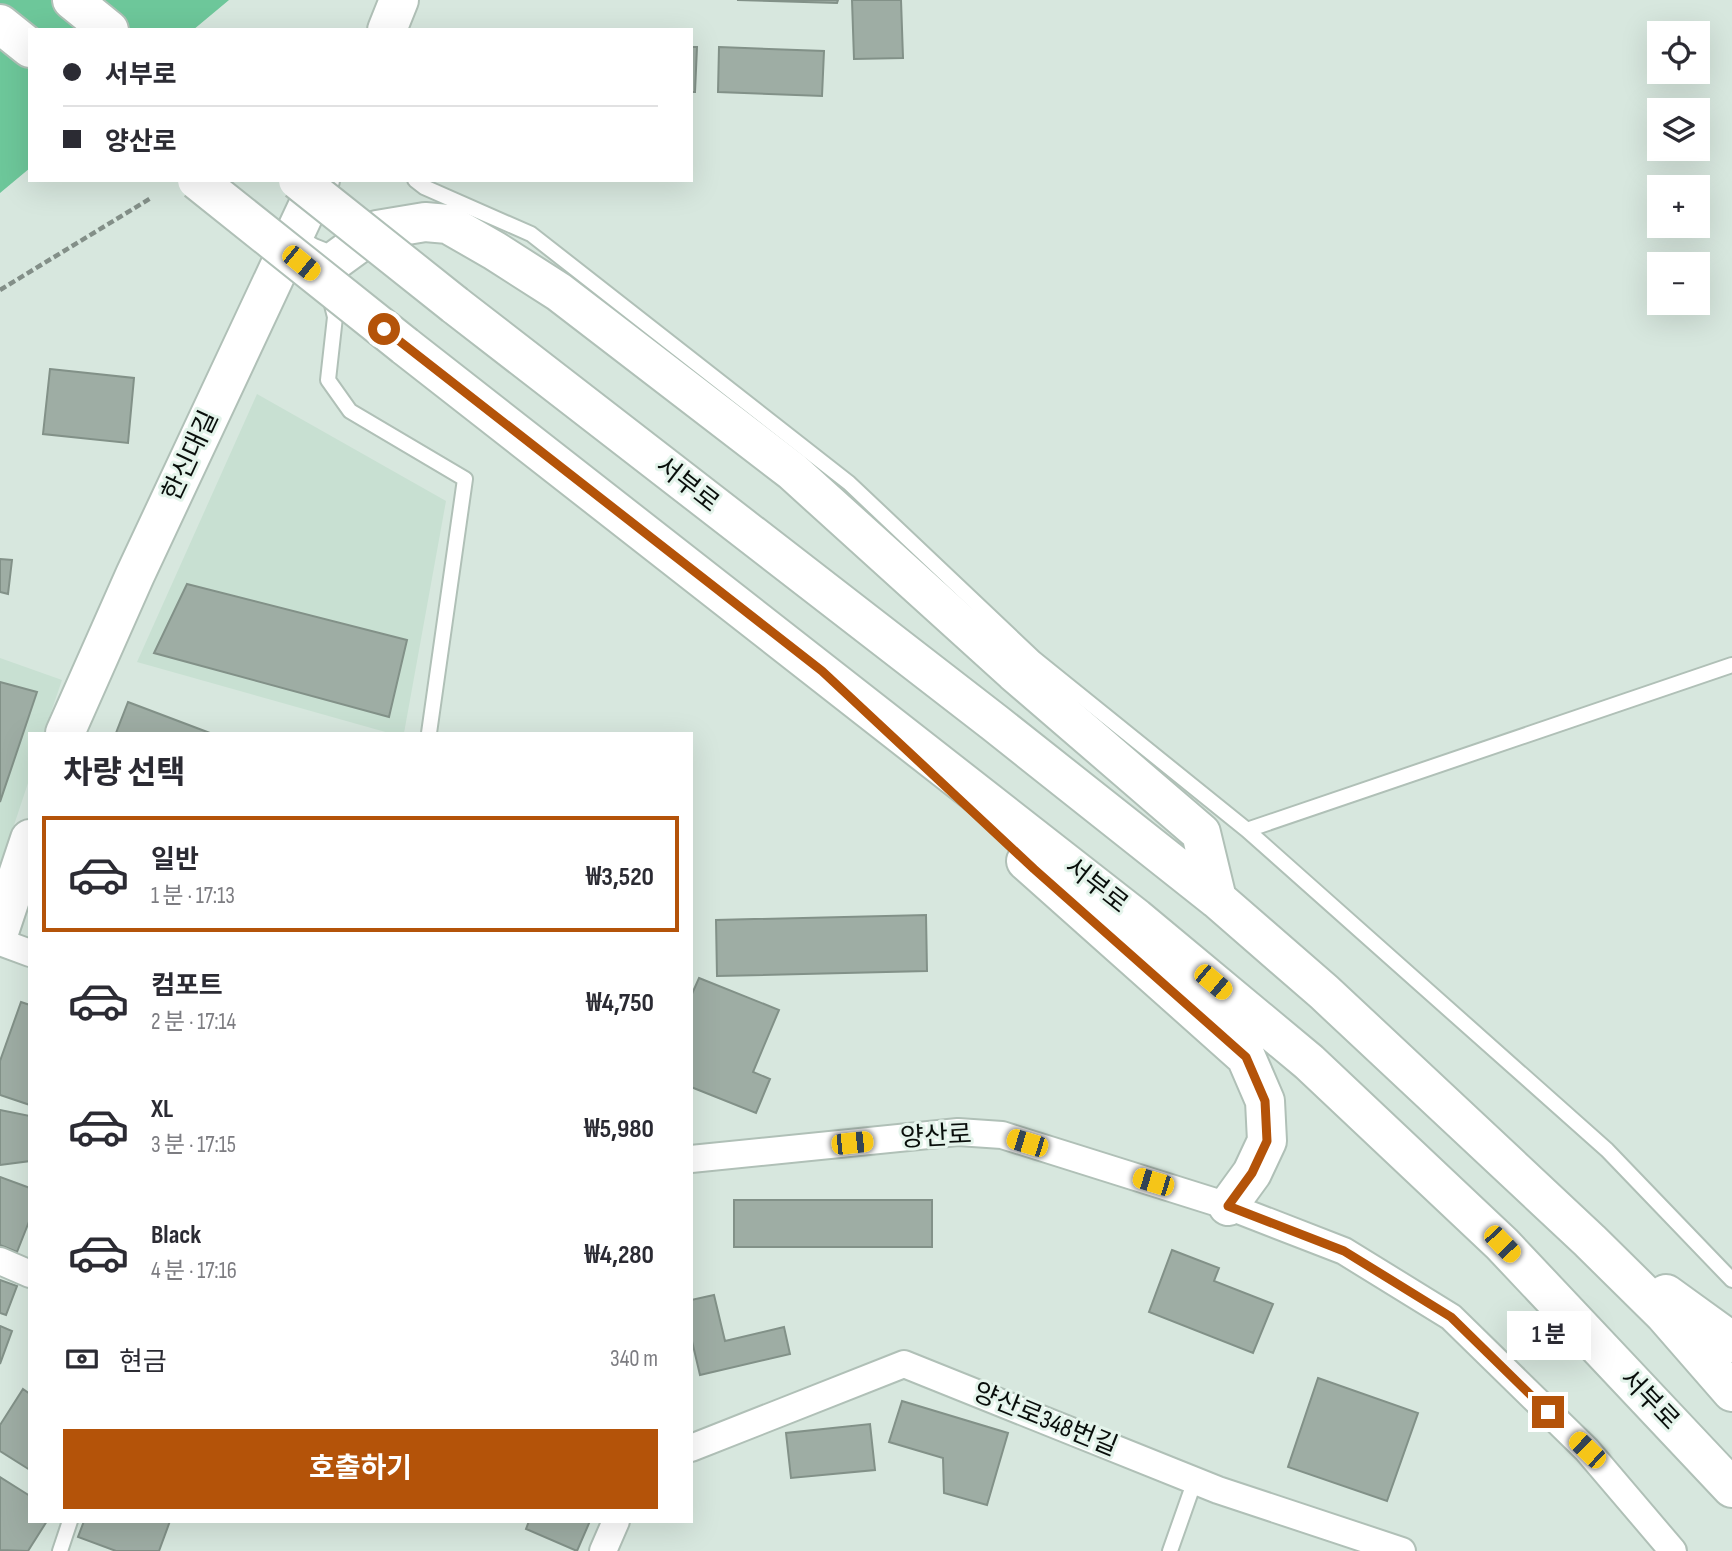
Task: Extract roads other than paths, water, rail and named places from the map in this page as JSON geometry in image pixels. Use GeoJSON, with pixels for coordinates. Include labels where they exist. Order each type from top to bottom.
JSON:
{"type":"FeatureCollection","features":[{"type":"Feature","properties":{"kind":"main road"},"geometry":{"type":"LineString","coordinates":[[72,0],[107,28]]}},
{"type":"Feature","properties":{"kind":"main road"},"geometry":{"type":"LineString","coordinates":[[388,28],[399,0]]}},
{"type":"Feature","properties":{"kind":"main road"},"geometry":{"type":"LineString","coordinates":[[0,24],[28,46]]}},
{"type":"Feature","properties":{"kind":"main road","name":"서부로"},"geometry":{"type":"LineString","coordinates":[[200,182],[1136,918],[1309,1062],[1502,1244],[1732,1488]]}},
{"type":"Feature","properties":{"kind":"main road","name":"서부로"},"geometry":{"type":"LineString","coordinates":[[300,182],[454,305],[995,723],[1217,899],[1324,992],[1590,1241],[1664,1314],[1732,1392]]}},
{"type":"Feature","properties":{"kind":"main road","name":"한신대길"},"geometry":{"type":"LineString","coordinates":[[65,732],[135,575],[319,182]]}},
{"type":"Feature","properties":{"kind":"main road"},"geometry":{"type":"LineString","coordinates":[[287,251],[329,265],[377,230],[425,222],[448,224],[559,292],[792,471],[1014,672],[1201,832],[1217,899]]}},
{"type":"Feature","properties":{"kind":"main road"},"geometry":{"type":"LineString","coordinates":[[822,671],[1034,869],[1246,1057],[1265,1101],[1267,1141],[1252,1173],[1228,1206]]}},
{"type":"Feature","properties":{"kind":"main road"},"geometry":{"type":"LineString","coordinates":[[0,929],[28,845]]}},
{"type":"Feature","properties":{"kind":"main road"},"geometry":{"type":"LineString","coordinates":[[1590,1241],[1732,1343]]}},
{"type":"Feature","properties":{"kind":"street"},"geometry":{"type":"LineString","coordinates":[[0,942],[28,952]]}},
{"type":"Feature","properties":{"kind":"street","name":"양산로"},"geometry":{"type":"LineString","coordinates":[[693,1161],[958,1132],[1002,1135],[1228,1206],[1344,1251],[1451,1317],[1587,1450],[1672,1551]]}},
{"type":"Feature","properties":{"kind":"street"},"geometry":{"type":"LineString","coordinates":[[0,1261],[28,1272]]}},
{"type":"Feature","properties":{"kind":"street","name":"양산로348번길"},"geometry":{"type":"LineString","coordinates":[[693,1447],[904,1364],[1218,1490],[1402,1551]]}},
{"type":"Feature","properties":{"kind":"street"},"geometry":{"type":"LineString","coordinates":[[603,1551],[614,1523]]}},
{"type":"Feature","properties":{"kind":"lane"},"geometry":{"type":"LineString","coordinates":[[418,182],[531,234],[849,483],[1035,659],[1247,830],[1607,1150],[1732,1280]]}},
{"type":"Feature","properties":{"kind":"lane"},"geometry":{"type":"LineString","coordinates":[[287,251],[329,294],[335,317],[328,380],[350,411],[465,479],[429,732]]}},
{"type":"Feature","properties":{"kind":"lane"},"geometry":{"type":"LineString","coordinates":[[1247,830],[1732,665]]}},
{"type":"Feature","properties":{"kind":"lane"},"geometry":{"type":"LineString","coordinates":[[1170,1551],[1195,1480]]}},
{"type":"Feature","properties":{"kind":"lane"},"geometry":{"type":"LineString","coordinates":[[60,1551],[69,1523]]}}]}
